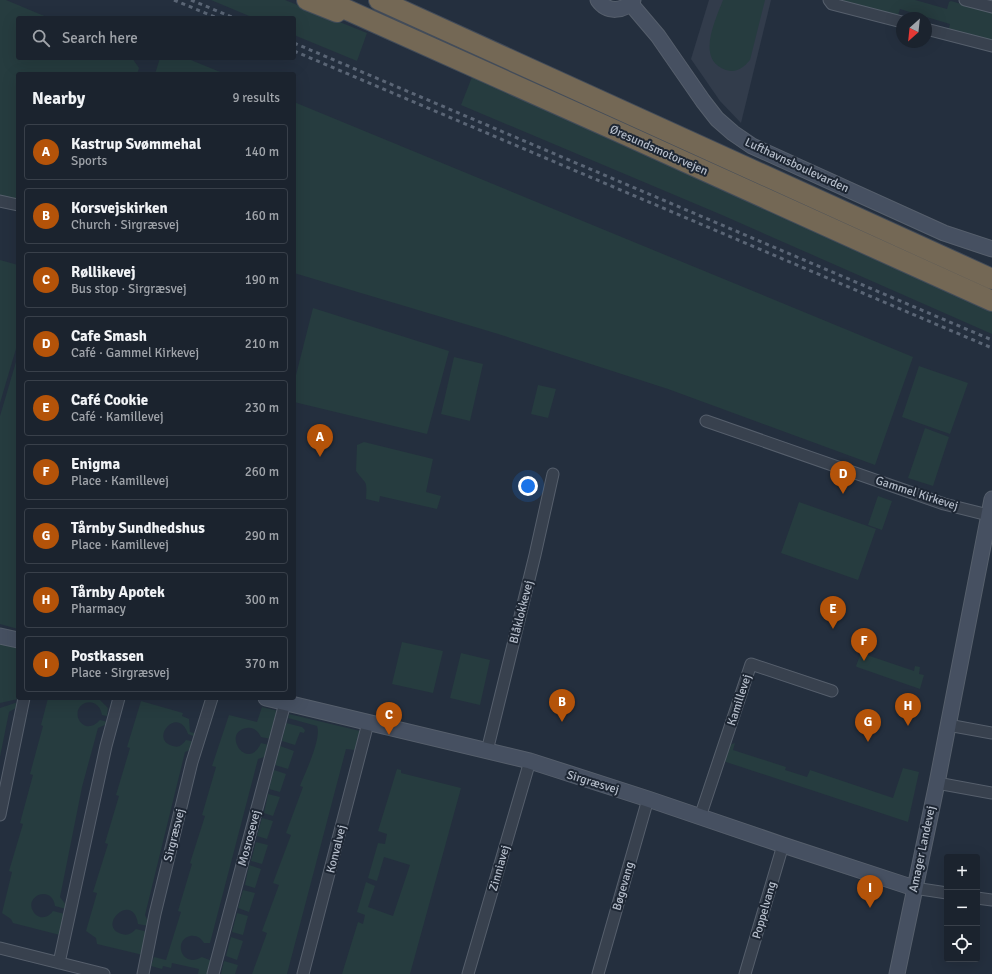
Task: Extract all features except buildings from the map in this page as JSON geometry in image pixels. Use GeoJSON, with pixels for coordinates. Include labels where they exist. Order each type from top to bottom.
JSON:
{"type":"FeatureCollection","features":[{"type":"Feature","properties":{"kind":"highway"},"geometry":{"type":"LineString","coordinates":[[307,0],[386,28]]}},
{"type":"Feature","properties":{"kind":"highway","name":"Øresundsmotorvejen"},"geometry":{"type":"LineString","coordinates":[[325,0],[617,130],[992,301]]}},
{"type":"Feature","properties":{"kind":"highway","name":"Øresundsmotorvejen"},"geometry":{"type":"LineString","coordinates":[[379,0],[992,279]]}},
{"type":"Feature","properties":{"kind":"street"},"geometry":{"type":"LineString","coordinates":[[598,0],[605,7],[612,9],[625,7],[632,2]]}},
{"type":"Feature","properties":{"kind":"street"},"geometry":{"type":"LineString","coordinates":[[829,0],[832,4],[896,20]]}},
{"type":"Feature","properties":{"kind":"street"},"geometry":{"type":"LineString","coordinates":[[965,0],[992,8]]}},
{"type":"Feature","properties":{"kind":"street","name":"Lufthavnsboulevarden"},"geometry":{"type":"LineString","coordinates":[[632,2],[658,36],[703,102],[717,119],[733,133],[752,146],[944,233],[992,249]]}},
{"type":"Feature","properties":{"kind":"street"},"geometry":{"type":"LineString","coordinates":[[932,31],[992,46]]}},
{"type":"Feature","properties":{"kind":"street"},"geometry":{"type":"LineString","coordinates":[[0,201],[16,205]]}},
{"type":"Feature","properties":{"kind":"street","name":"Gammel Kirkevej"},"geometry":{"type":"LineString","coordinates":[[706,421],[944,504],[990,516]]}},
{"type":"Feature","properties":{"kind":"street","name":"Blåklokkevej"},"geometry":{"type":"LineString","coordinates":[[487,751],[535,556],[553,474]]}},
{"type":"Feature","properties":{"kind":"street","name":"Amager Landevej"},"geometry":{"type":"LineString","coordinates":[[897,974],[937,783],[990,516],[992,499]]}},
{"type":"Feature","properties":{"kind":"street"},"geometry":{"type":"LineString","coordinates":[[0,636],[16,640]]}},
{"type":"Feature","properties":{"kind":"street","name":"Kamillevej"},"geometry":{"type":"LineString","coordinates":[[700,817],[751,664],[832,691]]}},
{"type":"Feature","properties":{"kind":"street"},"geometry":{"type":"LineString","coordinates":[[0,815],[24,700]]}},
{"type":"Feature","properties":{"kind":"street"},"geometry":{"type":"LineString","coordinates":[[59,963],[106,746],[118,700]]}},
{"type":"Feature","properties":{"kind":"street","name":"Sirgræsvej"},"geometry":{"type":"LineString","coordinates":[[143,974],[155,914],[192,762],[211,700]]}},
{"type":"Feature","properties":{"kind":"street","name":"Sirgræsvej"},"geometry":{"type":"LineString","coordinates":[[273,700],[530,762],[648,799],[914,888]]}},
{"type":"Feature","properties":{"kind":"street","name":"Mosrosevej"},"geometry":{"type":"LineString","coordinates":[[213,974],[284,703]]}},
{"type":"Feature","properties":{"kind":"street","name":"Konvalvej"},"geometry":{"type":"LineString","coordinates":[[303,974],[368,723]]}},
{"type":"Feature","properties":{"kind":"street"},"geometry":{"type":"LineString","coordinates":[[948,725],[992,733]]}},
{"type":"Feature","properties":{"kind":"street","name":"Zinniavej"},"geometry":{"type":"LineString","coordinates":[[468,974],[530,762]]}},
{"type":"Feature","properties":{"kind":"street"},"geometry":{"type":"LineString","coordinates":[[937,783],[992,793]]}},
{"type":"Feature","properties":{"kind":"street","name":"Bøgevang"},"geometry":{"type":"LineString","coordinates":[[598,974],[648,799]]}},
{"type":"Feature","properties":{"kind":"street","name":"Poppelvang"},"geometry":{"type":"LineString","coordinates":[[745,974],[783,845]]}},
{"type":"Feature","properties":{"kind":"street"},"geometry":{"type":"LineString","coordinates":[[914,888],[944,893]]}},
{"type":"Feature","properties":{"kind":"street"},"geometry":{"type":"LineString","coordinates":[[980,898],[992,900]]}},
{"type":"Feature","properties":{"kind":"street"},"geometry":{"type":"LineString","coordinates":[[0,948],[104,974]]}},
{"type":"Feature","properties":{"kind":"shaded area"},"geometry":{"type":"Polygon","coordinates":[[[709,0],[771,0],[741,123],[720,101],[691,59],[709,0]]]}},
{"type":"Feature","properties":{"kind":"green space"},"geometry":{"type":"Polygon","coordinates":[[[0,0],[6,0],[44,16],[16,16],[16,60],[133,60],[139,68],[138,72],[16,72],[16,199],[0,195],[0,0]]]}},
{"type":"Feature","properties":{"kind":"green space"},"geometry":{"type":"Polygon","coordinates":[[[211,0],[285,0],[367,33],[357,61],[296,36],[296,16],[249,16],[211,0]]]}},
{"type":"Feature","properties":{"kind":"green space"},"geometry":{"type":"Polygon","coordinates":[[[723,0],[765,0],[750,60],[742,67],[733,71],[726,70],[717,65],[711,58],[710,38],[723,0]]]}},
{"type":"Feature","properties":{"kind":"green space"},"geometry":{"type":"Polygon","coordinates":[[[836,0],[915,0],[947,9],[949,2],[951,1],[992,13],[992,43],[948,32],[950,24],[932,19],[932,12],[910,12],[900,9],[899,12],[896,12],[896,18],[836,0]]]}},
{"type":"Feature","properties":{"kind":"green space"},"geometry":{"type":"Polygon","coordinates":[[[159,60],[191,60],[220,72],[156,72],[159,60]]]}},
{"type":"Feature","properties":{"kind":"green space"},"geometry":{"type":"Polygon","coordinates":[[[472,77],[992,312],[992,334],[722,215],[461,105],[472,77]]]}},
{"type":"Feature","properties":{"kind":"green space"},"geometry":{"type":"Polygon","coordinates":[[[296,103],[913,357],[875,465],[668,389],[495,333],[296,274],[296,103]]]}},
{"type":"Feature","properties":{"kind":"green space"},"geometry":{"type":"Polygon","coordinates":[[[0,260],[16,264],[16,349],[0,403],[0,260]]]}},
{"type":"Feature","properties":{"kind":"green space"},"geometry":{"type":"Polygon","coordinates":[[[313,308],[449,351],[427,434],[296,402],[296,375],[313,308]]]}},
{"type":"Feature","properties":{"kind":"green space"},"geometry":{"type":"Polygon","coordinates":[[[454,357],[483,364],[470,421],[441,414],[454,357]]]}},
{"type":"Feature","properties":{"kind":"green space"},"geometry":{"type":"Polygon","coordinates":[[[16,362],[16,628],[0,624],[0,416],[16,362]]]}},
{"type":"Feature","properties":{"kind":"green space"},"geometry":{"type":"Polygon","coordinates":[[[919,366],[968,383],[950,434],[902,417],[919,366]]]}},
{"type":"Feature","properties":{"kind":"green space"},"geometry":{"type":"Polygon","coordinates":[[[538,385],[556,389],[548,418],[531,414],[538,385]]]}},
{"type":"Feature","properties":{"kind":"green space"},"geometry":{"type":"Polygon","coordinates":[[[925,428],[949,437],[933,486],[908,478],[925,428]]]}},
{"type":"Feature","properties":{"kind":"green space"},"geometry":{"type":"Polygon","coordinates":[[[364,442],[433,459],[426,492],[441,496],[437,509],[380,496],[379,502],[366,499],[366,483],[356,471],[357,445],[364,442]]]}},
{"type":"Feature","properties":{"kind":"green space"},"geometry":{"type":"Polygon","coordinates":[[[878,496],[892,501],[882,530],[868,525],[878,496]]]}},
{"type":"Feature","properties":{"kind":"green space"},"geometry":{"type":"Polygon","coordinates":[[[799,502],[876,529],[858,580],[781,553],[799,502]]]}},
{"type":"Feature","properties":{"kind":"green space"},"geometry":{"type":"Polygon","coordinates":[[[402,642],[443,651],[433,693],[392,684],[402,642]]]}},
{"type":"Feature","properties":{"kind":"green space"},"geometry":{"type":"Polygon","coordinates":[[[0,644],[16,648],[16,699],[0,703],[0,644]]]}},
{"type":"Feature","properties":{"kind":"green space"},"geometry":{"type":"Polygon","coordinates":[[[461,653],[490,660],[480,705],[450,698],[461,653]]]}},
{"type":"Feature","properties":{"kind":"green space"},"geometry":{"type":"Polygon","coordinates":[[[861,653],[914,671],[915,666],[920,667],[919,674],[924,675],[920,689],[857,667],[856,666],[861,653]]]}},
{"type":"Feature","properties":{"kind":"green space"},"geometry":{"type":"Polygon","coordinates":[[[47,700],[100,700],[108,708],[107,716],[102,715],[100,708],[91,702],[82,705],[79,709],[79,721],[86,726],[94,725],[100,720],[108,722],[107,724],[98,728],[82,787],[60,897],[66,905],[66,909],[55,906],[53,899],[49,895],[40,895],[35,897],[32,901],[31,906],[33,911],[39,917],[46,917],[53,911],[65,914],[60,935],[13,923],[11,919],[2,913],[12,872],[9,871],[23,824],[20,823],[33,775],[30,774],[43,726],[41,725],[47,700]]]}},
{"type":"Feature","properties":{"kind":"green space"},"geometry":{"type":"Polygon","coordinates":[[[141,701],[183,713],[182,716],[189,719],[190,732],[198,734],[196,737],[188,734],[183,726],[178,722],[167,726],[164,732],[163,737],[166,743],[173,746],[180,746],[186,740],[196,742],[194,748],[185,752],[145,915],[149,926],[138,924],[135,914],[130,910],[124,910],[118,914],[112,925],[115,930],[124,935],[130,934],[136,929],[148,932],[143,955],[97,944],[96,938],[86,931],[97,893],[93,892],[108,844],[105,843],[119,796],[116,795],[130,748],[127,747],[141,701]]]}},
{"type":"Feature","properties":{"kind":"green space"},"geometry":{"type":"Polygon","coordinates":[[[15,703],[19,704],[19,706],[9,712],[0,757],[0,708],[15,703]]]}},
{"type":"Feature","properties":{"kind":"green space"},"geometry":{"type":"Polygon","coordinates":[[[262,707],[278,711],[271,739],[261,737],[256,730],[252,728],[239,731],[236,736],[236,742],[239,748],[250,754],[256,751],[261,743],[269,745],[267,756],[258,759],[210,943],[204,943],[198,937],[190,936],[182,943],[181,948],[184,957],[195,960],[202,957],[212,961],[209,974],[198,974],[199,969],[172,963],[171,968],[163,966],[162,969],[151,966],[154,957],[166,960],[181,912],[178,911],[192,864],[190,863],[205,816],[202,815],[216,767],[212,766],[229,715],[257,722],[262,707]]]}},
{"type":"Feature","properties":{"kind":"green space"},"geometry":{"type":"Polygon","coordinates":[[[289,714],[360,731],[355,750],[346,749],[287,974],[252,974],[267,933],[262,931],[279,885],[273,883],[291,835],[286,833],[303,787],[300,786],[317,739],[317,726],[288,718],[289,714]]]}},
{"type":"Feature","properties":{"kind":"green space"},"geometry":{"type":"Polygon","coordinates":[[[286,723],[302,727],[305,730],[304,733],[300,732],[295,745],[282,741],[286,723]]]}},
{"type":"Feature","properties":{"kind":"green space"},"geometry":{"type":"Polygon","coordinates":[[[735,743],[733,750],[786,767],[785,770],[807,777],[810,770],[893,798],[903,768],[919,772],[908,822],[723,761],[729,745],[735,743]]]}},
{"type":"Feature","properties":{"kind":"green space"},"geometry":{"type":"Polygon","coordinates":[[[280,746],[294,751],[288,769],[275,765],[280,746]]]}},
{"type":"Feature","properties":{"kind":"green space"},"geometry":{"type":"Polygon","coordinates":[[[397,769],[401,770],[401,773],[461,788],[410,974],[342,974],[358,922],[363,924],[365,915],[357,912],[366,882],[375,886],[368,907],[393,916],[410,865],[384,857],[377,881],[368,878],[378,843],[385,844],[387,834],[378,831],[397,769]]]}},
{"type":"Feature","properties":{"kind":"green space"},"geometry":{"type":"Polygon","coordinates":[[[274,770],[286,774],[280,792],[269,789],[274,770]]]}},
{"type":"Feature","properties":{"kind":"green space"},"geometry":{"type":"Polygon","coordinates":[[[268,794],[280,797],[273,816],[264,813],[268,794]]]}},
{"type":"Feature","properties":{"kind":"green space"},"geometry":{"type":"Polygon","coordinates":[[[262,818],[273,821],[267,839],[257,836],[262,818]]]}},
{"type":"Feature","properties":{"kind":"green space"},"geometry":{"type":"Polygon","coordinates":[[[256,842],[268,845],[262,864],[251,861],[256,842]]]}},
{"type":"Feature","properties":{"kind":"green space"},"geometry":{"type":"Polygon","coordinates":[[[249,865],[261,869],[255,888],[245,885],[249,865]]]}},
{"type":"Feature","properties":{"kind":"green space"},"geometry":{"type":"Polygon","coordinates":[[[243,890],[255,893],[249,912],[238,908],[243,890]]]}},
{"type":"Feature","properties":{"kind":"green space"},"geometry":{"type":"Polygon","coordinates":[[[237,913],[248,916],[243,935],[232,932],[237,913]]]}},
{"type":"Feature","properties":{"kind":"green space"},"geometry":{"type":"Polygon","coordinates":[[[231,937],[243,941],[237,960],[226,956],[231,937]]]}},
{"type":"Feature","properties":{"kind":"green space"},"geometry":{"type":"Polygon","coordinates":[[[224,961],[238,965],[235,974],[221,974],[224,961]]]}},
{"type":"Feature","properties":{"kind":"railway"},"geometry":{"type":"LineString","coordinates":[[174,0],[212,16]]}},
{"type":"Feature","properties":{"kind":"railway"},"geometry":{"type":"LineString","coordinates":[[191,0],[229,16]]}},
{"type":"Feature","properties":{"kind":"railway"},"geometry":{"type":"LineString","coordinates":[[296,44],[992,340]]}},
{"type":"Feature","properties":{"kind":"railway"},"geometry":{"type":"LineString","coordinates":[[296,52],[992,348]]}},
{"type":"Feature","properties":{"kind":"place","name":"Kastrup Svømmehal"},"geometry":{"type":"Point","coordinates":[320,457]}},
{"type":"Feature","properties":{"kind":"place","name":"Cafe Smash"},"geometry":{"type":"Point","coordinates":[843,494]}},
{"type":"Feature","properties":{"kind":"place","name":"Café Cookie"},"geometry":{"type":"Point","coordinates":[833,629]}},
{"type":"Feature","properties":{"kind":"place","name":"Enigma"},"geometry":{"type":"Point","coordinates":[864,661]}},
{"type":"Feature","properties":{"kind":"place","name":"Korsvejskirken"},"geometry":{"type":"Point","coordinates":[562,722]}},
{"type":"Feature","properties":{"kind":"place","name":"Tårnby Apotek"},"geometry":{"type":"Point","coordinates":[908,726]}},
{"type":"Feature","properties":{"kind":"place","name":"Røllikevej"},"geometry":{"type":"Point","coordinates":[389,735]}},
{"type":"Feature","properties":{"kind":"place","name":"Tårnby Sundhedshus"},"geometry":{"type":"Point","coordinates":[868,742]}},
{"type":"Feature","properties":{"kind":"place","name":"Postkassen"},"geometry":{"type":"Point","coordinates":[870,908]}}]}
